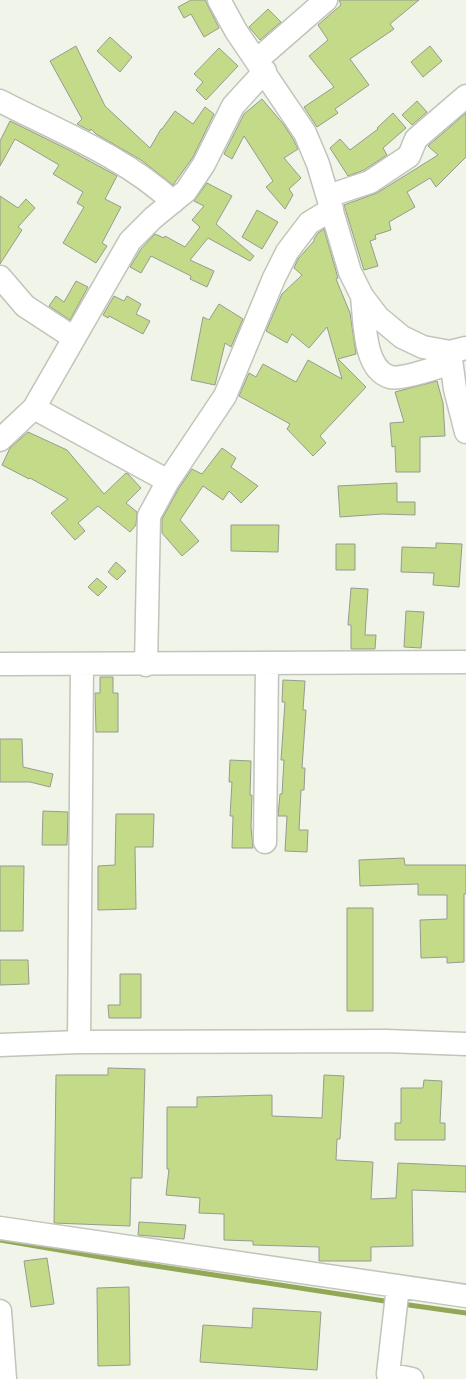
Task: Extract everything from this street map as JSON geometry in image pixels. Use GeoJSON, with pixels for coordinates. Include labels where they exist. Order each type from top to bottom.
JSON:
{"type":"FeatureCollection","features":[{"type":"Feature","properties":{"kind":"street"},"geometry":{"type":"LineString","coordinates":[[219,0],[236,30],[305,133],[318,164],[350,272],[362,296],[378,317],[402,337],[423,346],[456,354]]}},
{"type":"Feature","properties":{"kind":"street"},"geometry":{"type":"LineString","coordinates":[[0,440],[34,408],[130,241],[153,218],[186,191],[204,164],[233,106],[261,66],[326,0]]}},
{"type":"Feature","properties":{"kind":"street"},"geometry":{"type":"LineString","coordinates":[[146,665],[149,516],[168,481],[225,396],[274,278],[287,252],[309,223],[330,203],[370,182],[409,156],[416,139],[466,96]]}},
{"type":"Feature","properties":{"kind":"street"},"geometry":{"type":"LineString","coordinates":[[0,101],[130,169],[156,187],[173,202]]}},
{"type":"Feature","properties":{"kind":"street"},"geometry":{"type":"LineString","coordinates":[[0,277],[25,306],[74,338]]}},
{"type":"Feature","properties":{"kind":"street"},"geometry":{"type":"LineString","coordinates":[[362,296],[370,356],[377,369],[391,377],[409,375],[456,354]]}},
{"type":"Feature","properties":{"kind":"street"},"geometry":{"type":"LineString","coordinates":[[456,354],[455,389],[466,432]]}},
{"type":"Feature","properties":{"kind":"street"},"geometry":{"type":"LineString","coordinates":[[34,408],[168,481]]}},
{"type":"Feature","properties":{"kind":"street"},"geometry":{"type":"LineString","coordinates":[[0,664],[146,665],[466,662]]}},
{"type":"Feature","properties":{"kind":"street"},"geometry":{"type":"LineString","coordinates":[[265,842],[267,664]]}},
{"type":"Feature","properties":{"kind":"street"},"geometry":{"type":"LineString","coordinates":[[78,1042],[82,665]]}},
{"type":"Feature","properties":{"kind":"street"},"geometry":{"type":"LineString","coordinates":[[0,1045],[78,1042],[386,1041],[466,1044]]}},
{"type":"Feature","properties":{"kind":"street"},"geometry":{"type":"LineString","coordinates":[[0,1228],[466,1296]]}},
{"type":"Feature","properties":{"kind":"street"},"geometry":{"type":"LineString","coordinates":[[398,1286],[388,1374],[412,1379]]}},
{"type":"Feature","properties":{"kind":"street"},"geometry":{"type":"LineString","coordinates":[[0,1311],[5,1379]]}},
{"type":"Feature","properties":{"kind":"building"},"geometry":{"type":"Polygon","coordinates":[[[191,0],[205,0],[219,28],[204,37],[191,14],[184,18],[178,7],[191,0]]]}},
{"type":"Feature","properties":{"kind":"building"},"geometry":{"type":"Polygon","coordinates":[[[339,0],[419,0],[390,24],[394,29],[350,59],[369,85],[335,109],[338,113],[317,127],[304,107],[334,87],[309,56],[328,40],[318,25],[341,5],[339,0]]]}},
{"type":"Feature","properties":{"kind":"building"},"geometry":{"type":"Polygon","coordinates":[[[268,9],[281,22],[260,40],[249,27],[268,9]]]}},
{"type":"Feature","properties":{"kind":"building"},"geometry":{"type":"Polygon","coordinates":[[[110,37],[132,57],[120,72],[97,51],[110,37]]]}},
{"type":"Feature","properties":{"kind":"building"},"geometry":{"type":"Polygon","coordinates":[[[76,46],[105,106],[150,148],[161,129],[175,111],[193,124],[205,107],[214,114],[193,157],[173,185],[141,160],[96,134],[91,129],[90,131],[77,124],[82,119],[50,61],[76,46]]]}},
{"type":"Feature","properties":{"kind":"building"},"geometry":{"type":"Polygon","coordinates":[[[430,46],[442,61],[423,77],[411,62],[430,46]]]}},
{"type":"Feature","properties":{"kind":"building"},"geometry":{"type":"Polygon","coordinates":[[[219,48],[238,66],[206,100],[196,90],[203,82],[194,74],[219,48]]]}},
{"type":"Feature","properties":{"kind":"building"},"geometry":{"type":"Polygon","coordinates":[[[262,99],[284,125],[298,149],[284,158],[301,178],[289,189],[293,195],[285,209],[266,187],[273,181],[244,136],[232,159],[224,154],[244,114],[262,99]]]}},
{"type":"Feature","properties":{"kind":"building"},"geometry":{"type":"Polygon","coordinates":[[[417,101],[427,112],[412,125],[402,115],[417,101]]]}},
{"type":"Feature","properties":{"kind":"building"},"geometry":{"type":"Polygon","coordinates":[[[393,113],[406,128],[383,148],[387,155],[364,170],[348,176],[330,148],[340,139],[350,150],[378,129],[393,113]]]}},
{"type":"Feature","properties":{"kind":"building"},"geometry":{"type":"Polygon","coordinates":[[[466,113],[466,157],[436,187],[430,178],[407,192],[415,207],[389,222],[391,230],[375,235],[376,239],[370,241],[378,266],[364,270],[344,205],[377,193],[438,155],[428,146],[466,113]]]}},
{"type":"Feature","properties":{"kind":"building"},"geometry":{"type":"Polygon","coordinates":[[[10,121],[117,176],[105,199],[121,207],[102,243],[107,246],[96,263],[63,243],[84,207],[77,203],[83,192],[53,174],[59,165],[15,139],[0,166],[0,141],[10,121]]]}},
{"type":"Feature","properties":{"kind":"building"},"geometry":{"type":"Polygon","coordinates":[[[207,183],[232,196],[216,224],[254,256],[250,261],[208,238],[190,260],[214,271],[207,287],[190,279],[191,276],[151,256],[141,273],[130,267],[141,249],[155,234],[164,238],[165,236],[185,247],[200,227],[192,220],[204,206],[194,201],[207,183]]]}},
{"type":"Feature","properties":{"kind":"building"},"geometry":{"type":"Polygon","coordinates":[[[0,196],[18,208],[26,199],[35,208],[18,227],[22,230],[0,264],[0,196]]]}},
{"type":"Feature","properties":{"kind":"building"},"geometry":{"type":"Polygon","coordinates":[[[257,210],[278,222],[262,249],[242,237],[257,210]]]}},
{"type":"Feature","properties":{"kind":"building"},"geometry":{"type":"Polygon","coordinates":[[[324,229],[338,278],[336,279],[350,313],[356,354],[338,359],[366,387],[320,436],[326,443],[313,456],[287,429],[290,424],[239,396],[249,373],[256,377],[263,364],[296,382],[308,360],[342,379],[327,327],[309,348],[292,334],[287,343],[266,331],[282,294],[302,275],[294,268],[298,259],[314,241],[318,233],[324,229]]]}},
{"type":"Feature","properties":{"kind":"building"},"geometry":{"type":"Polygon","coordinates":[[[76,281],[88,287],[70,320],[49,306],[56,296],[64,302],[76,281]]]}},
{"type":"Feature","properties":{"kind":"building"},"geometry":{"type":"Polygon","coordinates":[[[114,296],[124,301],[127,296],[141,304],[136,314],[150,321],[143,334],[109,316],[108,318],[103,315],[114,296]]]}},
{"type":"Feature","properties":{"kind":"building"},"geometry":{"type":"Polygon","coordinates":[[[219,304],[243,319],[231,347],[225,343],[215,385],[191,380],[203,317],[209,320],[219,304]]]}},
{"type":"Feature","properties":{"kind":"building"},"geometry":{"type":"Polygon","coordinates":[[[437,381],[443,403],[445,436],[420,437],[420,472],[396,472],[395,446],[392,447],[390,423],[404,422],[395,392],[437,381]]]}},
{"type":"Feature","properties":{"kind":"building"},"geometry":{"type":"Polygon","coordinates":[[[28,432],[67,450],[104,494],[126,473],[128,474],[141,488],[126,503],[137,512],[136,525],[130,532],[98,506],[78,523],[85,531],[75,540],[51,513],[68,499],[2,465],[10,448],[28,432]]]}},
{"type":"Feature","properties":{"kind":"building"},"geometry":{"type":"Polygon","coordinates":[[[222,448],[236,458],[231,467],[258,486],[241,503],[229,491],[223,500],[203,486],[180,520],[199,541],[182,556],[162,533],[162,519],[192,469],[202,474],[222,448]]]}},
{"type":"Feature","properties":{"kind":"building"},"geometry":{"type":"Polygon","coordinates":[[[397,483],[397,502],[415,502],[415,515],[382,514],[340,517],[338,486],[397,483]]]}},
{"type":"Feature","properties":{"kind":"building"},"geometry":{"type":"Polygon","coordinates":[[[231,525],[279,525],[278,552],[231,551],[231,525]]]}},
{"type":"Feature","properties":{"kind":"building"},"geometry":{"type":"Polygon","coordinates":[[[436,543],[462,544],[459,587],[433,585],[434,573],[401,572],[402,547],[436,548],[436,543]]]}},
{"type":"Feature","properties":{"kind":"building"},"geometry":{"type":"Polygon","coordinates":[[[336,544],[355,544],[355,570],[336,570],[336,544]]]}},
{"type":"Feature","properties":{"kind":"building"},"geometry":{"type":"Polygon","coordinates":[[[116,562],[126,571],[117,580],[108,572],[116,562]]]}},
{"type":"Feature","properties":{"kind":"building"},"geometry":{"type":"Polygon","coordinates":[[[97,578],[107,587],[98,596],[88,587],[97,578]]]}},
{"type":"Feature","properties":{"kind":"building"},"geometry":{"type":"Polygon","coordinates":[[[351,588],[368,589],[365,635],[376,635],[375,649],[351,649],[351,625],[348,625],[351,588]]]}},
{"type":"Feature","properties":{"kind":"building"},"geometry":{"type":"Polygon","coordinates":[[[406,611],[424,612],[421,648],[404,647],[406,611]]]}},
{"type":"Feature","properties":{"kind":"building"},"geometry":{"type":"Polygon","coordinates":[[[100,677],[113,677],[113,693],[118,693],[118,732],[96,732],[95,693],[100,693],[100,677]]]}},
{"type":"Feature","properties":{"kind":"building"},"geometry":{"type":"Polygon","coordinates":[[[283,680],[305,681],[303,710],[306,710],[302,768],[305,768],[304,790],[301,790],[299,830],[308,830],[307,852],[285,851],[287,816],[278,816],[280,794],[282,794],[284,760],[281,760],[285,702],[282,702],[283,680]]]}},
{"type":"Feature","properties":{"kind":"building"},"geometry":{"type":"Polygon","coordinates":[[[0,739],[22,739],[23,767],[53,774],[50,787],[30,782],[0,782],[0,739]]]}},
{"type":"Feature","properties":{"kind":"building"},"geometry":{"type":"Polygon","coordinates":[[[230,760],[251,761],[250,795],[252,795],[251,827],[253,848],[232,848],[233,816],[230,816],[232,782],[229,782],[230,760]]]}},
{"type":"Feature","properties":{"kind":"building"},"geometry":{"type":"Polygon","coordinates":[[[43,811],[68,812],[67,845],[42,845],[43,811]]]}},
{"type":"Feature","properties":{"kind":"building"},"geometry":{"type":"Polygon","coordinates":[[[116,814],[154,814],[153,847],[135,847],[136,909],[98,910],[98,866],[115,865],[116,814]]]}},
{"type":"Feature","properties":{"kind":"building"},"geometry":{"type":"Polygon","coordinates":[[[404,858],[405,865],[466,865],[464,962],[447,963],[447,957],[421,958],[420,920],[447,919],[447,895],[418,895],[418,884],[360,886],[359,860],[404,858]]]}},
{"type":"Feature","properties":{"kind":"building"},"geometry":{"type":"Polygon","coordinates":[[[0,866],[24,866],[23,931],[0,931],[0,866]]]}},
{"type":"Feature","properties":{"kind":"building"},"geometry":{"type":"Polygon","coordinates":[[[347,908],[373,908],[373,1011],[347,1011],[347,908]]]}},
{"type":"Feature","properties":{"kind":"building"},"geometry":{"type":"Polygon","coordinates":[[[0,960],[28,960],[29,984],[0,985],[0,960]]]}},
{"type":"Feature","properties":{"kind":"building"},"geometry":{"type":"Polygon","coordinates":[[[120,974],[141,974],[141,1018],[109,1018],[108,1005],[120,1005],[120,974]]]}},
{"type":"Feature","properties":{"kind":"building"},"geometry":{"type":"Polygon","coordinates":[[[108,1068],[145,1069],[142,1178],[131,1178],[130,1226],[54,1223],[56,1075],[108,1075],[108,1068]]]}},
{"type":"Feature","properties":{"kind":"building"},"geometry":{"type":"Polygon","coordinates":[[[324,1075],[344,1076],[340,1139],[337,1139],[336,1160],[373,1162],[371,1199],[396,1198],[398,1163],[466,1166],[466,1192],[412,1190],[413,1246],[371,1247],[371,1261],[319,1261],[319,1247],[253,1245],[253,1241],[224,1240],[224,1214],[199,1213],[200,1198],[166,1195],[169,1169],[167,1169],[167,1107],[197,1107],[197,1097],[272,1095],[272,1116],[322,1118],[324,1075]]]}},
{"type":"Feature","properties":{"kind":"building"},"geometry":{"type":"Polygon","coordinates":[[[424,1080],[442,1081],[440,1123],[445,1123],[445,1140],[395,1140],[395,1123],[401,1123],[401,1088],[423,1088],[424,1080]]]}},
{"type":"Feature","properties":{"kind":"building"},"geometry":{"type":"Polygon","coordinates":[[[139,1222],[186,1225],[184,1239],[138,1235],[139,1222]]]}},
{"type":"Feature","properties":{"kind":"building"},"geometry":{"type":"Polygon","coordinates":[[[47,1258],[54,1304],[31,1307],[24,1261],[47,1258]]]}},
{"type":"Feature","properties":{"kind":"building"},"geometry":{"type":"Polygon","coordinates":[[[129,1287],[130,1365],[98,1366],[97,1288],[129,1287]]]}},
{"type":"Feature","properties":{"kind":"building"},"geometry":{"type":"Polygon","coordinates":[[[253,1308],[321,1312],[317,1370],[200,1362],[203,1325],[252,1328],[253,1308]]]}},
{"type":"Feature","properties":{"kind":"waterway"},"geometry":{"type":"LineString","coordinates":[[0,1240],[391,1302]]}},
{"type":"Feature","properties":{"kind":"waterway"},"geometry":{"type":"LineString","coordinates":[[402,1304],[466,1313]]}}]}
